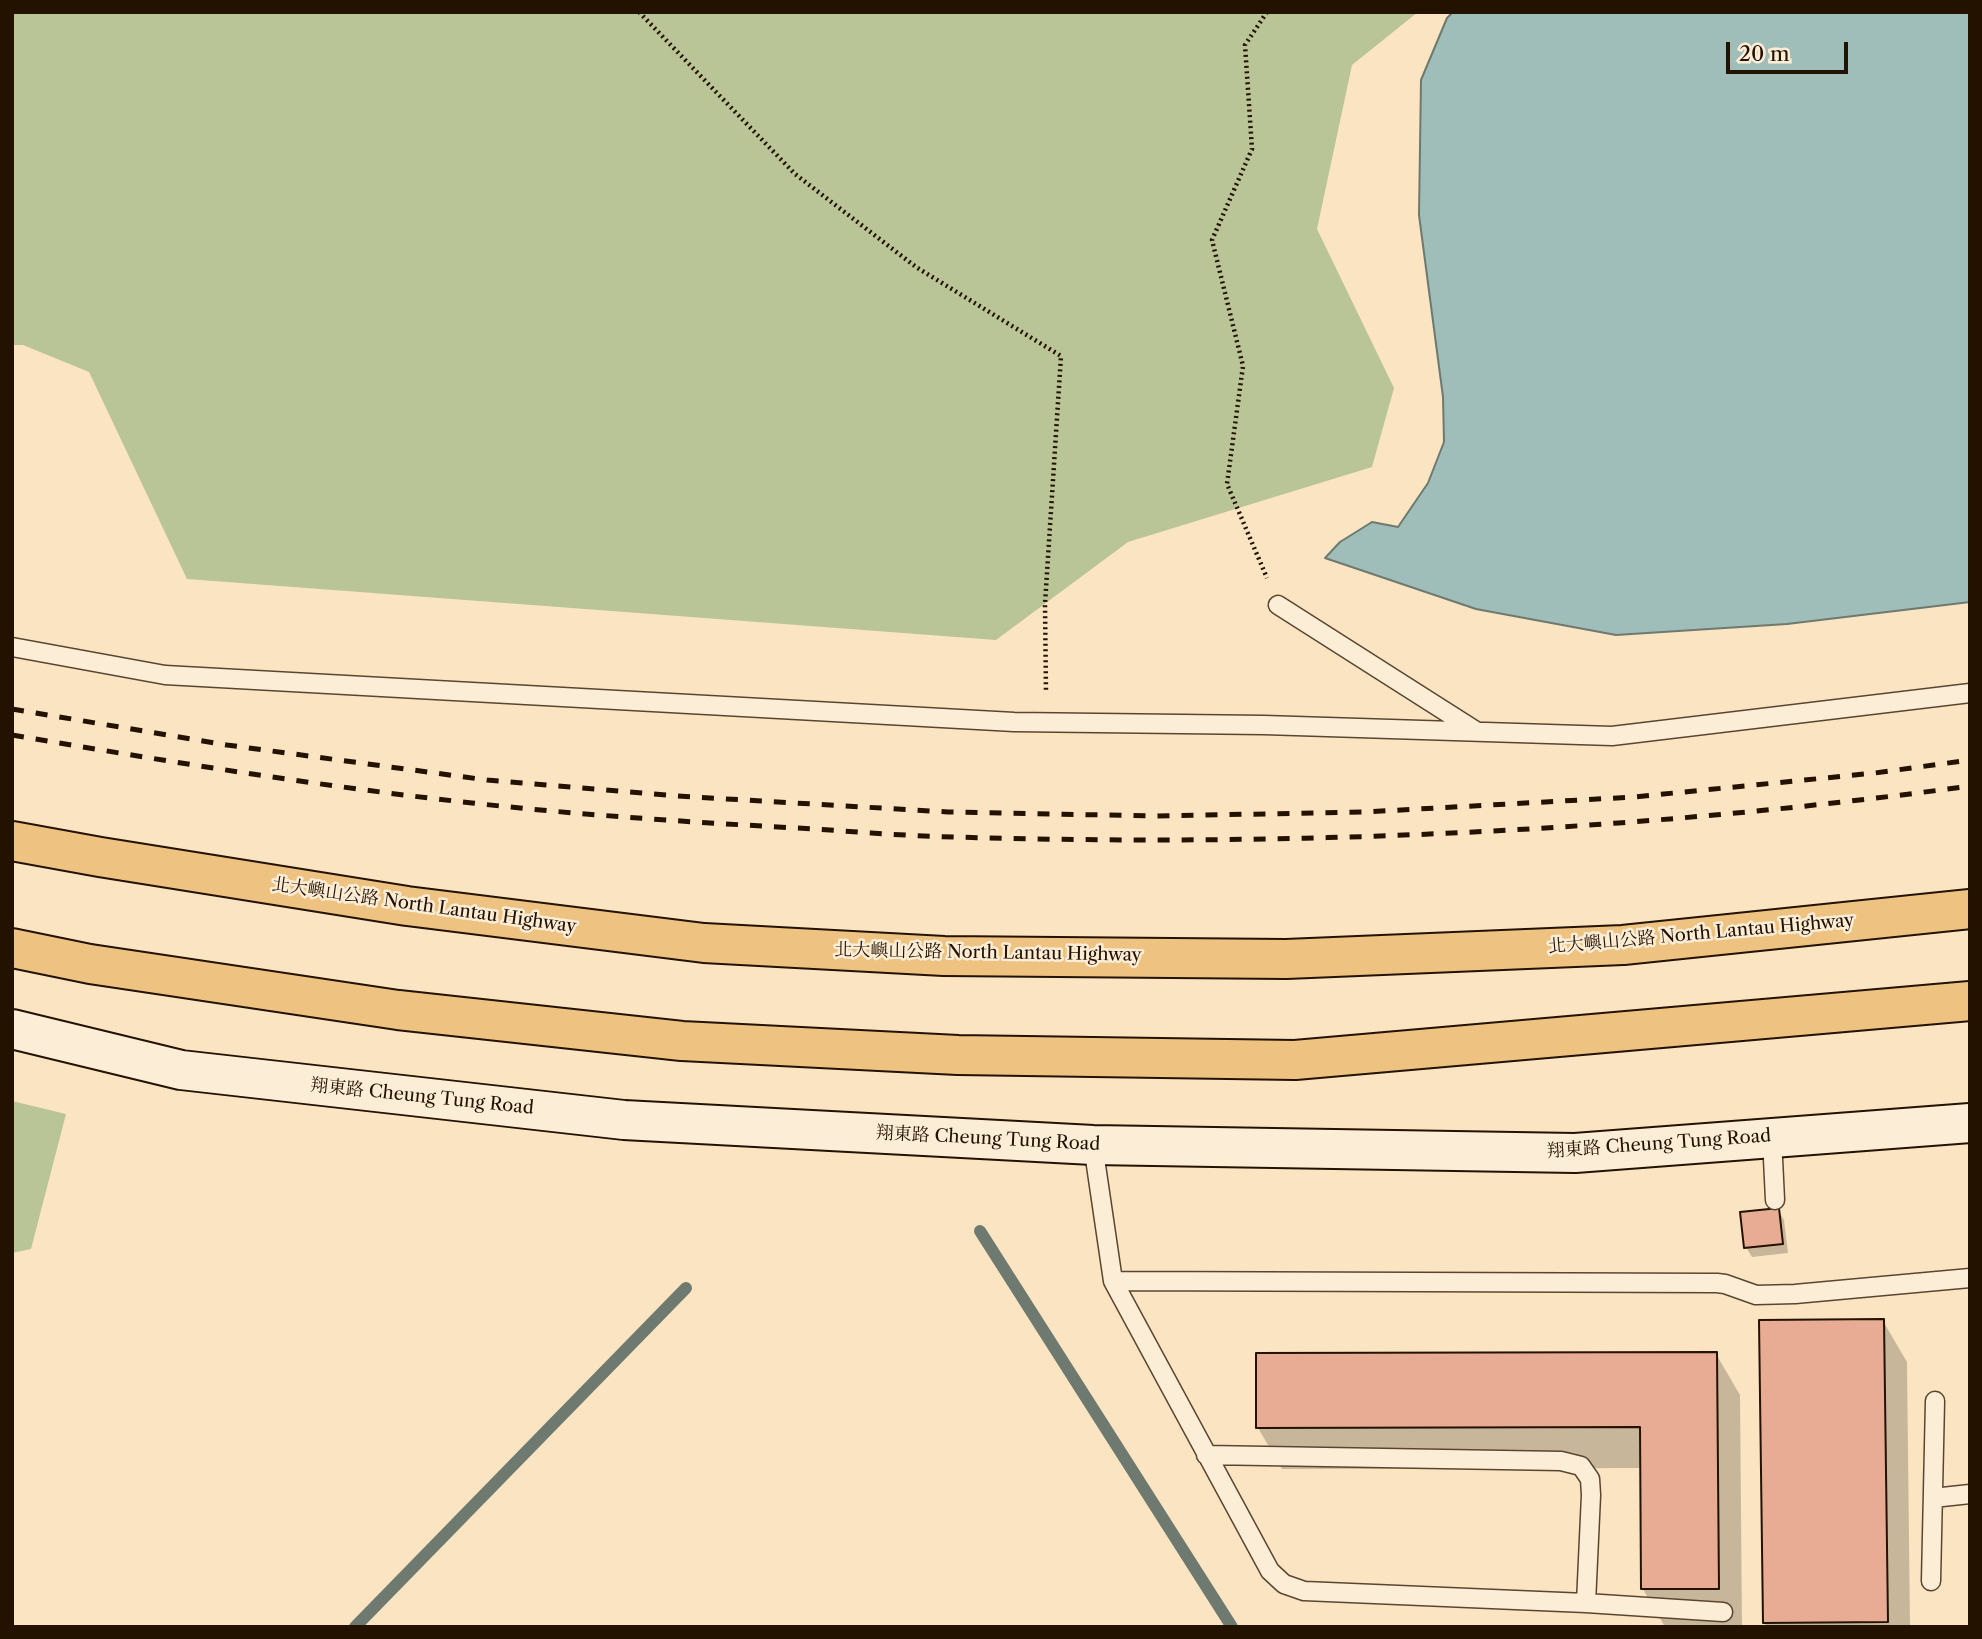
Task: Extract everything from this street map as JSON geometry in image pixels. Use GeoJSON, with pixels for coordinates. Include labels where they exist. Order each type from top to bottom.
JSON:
{"type":"FeatureCollection","features":[{"type":"Feature","properties":{"kind":"highway","name":"北大嶼山公路 North Lantau Highway"},"geometry":{"type":"LineString","coordinates":[[12,841],[407,906],[704,943],[944,956],[1286,959],[1623,945],[1970,909]]}},
{"type":"Feature","properties":{"kind":"highway"},"geometry":{"type":"LineString","coordinates":[[12,948],[90,964],[398,1010],[681,1041],[958,1055],[1295,1060],[1970,1000]]}},
{"type":"Feature","properties":{"kind":"main road","name":"翔東路 Cheung Tung Road"},"geometry":{"type":"LineString","coordinates":[[12,1030],[181,1070],[610,1118],[1093,1145],[1575,1153],[1970,1123]]}},
{"type":"Feature","properties":{"kind":"lane"},"geometry":{"type":"LineString","coordinates":[[1278,605],[1478,732]]}},
{"type":"Feature","properties":{"kind":"lane"},"geometry":{"type":"LineString","coordinates":[[12,646],[165,675],[1047,722],[1264,725],[1612,736],[1970,693]]}},
{"type":"Feature","properties":{"kind":"lane"},"geometry":{"type":"LineString","coordinates":[[1772,1138],[1775,1200]]}},
{"type":"Feature","properties":{"kind":"lane"},"geometry":{"type":"LineString","coordinates":[[1093,1145],[1114,1281],[1270,1571],[1284,1584],[1304,1591],[1586,1603],[1723,1612]]}},
{"type":"Feature","properties":{"kind":"lane"},"geometry":{"type":"LineString","coordinates":[[1114,1281],[1717,1283],[1756,1295],[1970,1278]]}},
{"type":"Feature","properties":{"kind":"lane"},"geometry":{"type":"LineString","coordinates":[[1931,1581],[1936,1401]]}},
{"type":"Feature","properties":{"kind":"lane"},"geometry":{"type":"LineString","coordinates":[[1206,1455],[1561,1461],[1581,1466],[1590,1479],[1591,1494],[1586,1603]]}},
{"type":"Feature","properties":{"kind":"lane"},"geometry":{"type":"LineString","coordinates":[[1933,1498],[1970,1494]]}},
{"type":"Feature","properties":{"kind":"path"},"geometry":{"type":"LineString","coordinates":[[639,12],[795,174],[916,267],[1061,356],[1045,604],[1047,722]]}},
{"type":"Feature","properties":{"kind":"path"},"geometry":{"type":"LineString","coordinates":[[1267,12],[1245,46],[1252,149],[1212,240],[1242,366],[1227,484],[1278,605]]}},
{"type":"Feature","properties":{"kind":"green space"},"geometry":{"type":"Polygon","coordinates":[[[12,12],[1418,12],[1352,65],[1317,229],[1394,388],[1372,467],[1128,542],[996,640],[187,579],[89,372],[23,345],[12,345],[12,12]]]}},
{"type":"Feature","properties":{"kind":"green space"},"geometry":{"type":"Polygon","coordinates":[[[12,1101],[66,1114],[31,1249],[12,1253],[12,1101]]]}},
{"type":"Feature","properties":{"kind":"water"},"geometry":{"type":"Polygon","coordinates":[[[1453,12],[1970,12],[1970,602],[1787,624],[1616,635],[1476,609],[1325,558],[1340,542],[1372,522],[1398,527],[1428,483],[1444,442],[1443,397],[1419,215],[1421,80],[1447,18],[1453,12]]]}},
{"type":"Feature","properties":{"kind":"building"},"geometry":{"type":"Polygon","coordinates":[[[1779,1208],[1783,1244],[1744,1248],[1740,1212],[1779,1208]]]}},
{"type":"Feature","properties":{"kind":"building"},"geometry":{"type":"Polygon","coordinates":[[[1884,1319],[1888,1622],[1763,1623],[1759,1320],[1884,1319]]]}},
{"type":"Feature","properties":{"kind":"building"},"geometry":{"type":"Polygon","coordinates":[[[1717,1352],[1719,1589],[1641,1589],[1640,1427],[1256,1428],[1256,1353],[1717,1352]]]}},
{"type":"Feature","properties":{"kind":"waterway"},"geometry":{"type":"LineString","coordinates":[[980,1231],[1232,1627]]}},
{"type":"Feature","properties":{"kind":"waterway"},"geometry":{"type":"LineString","coordinates":[[355,1627],[686,1288]]}},
{"type":"Feature","properties":{"kind":"railway"},"geometry":{"type":"LineString","coordinates":[[12,709],[227,745],[487,780],[677,796],[948,812],[1157,816],[1364,812],[1634,797],[1875,773],[1970,760]]}},
{"type":"Feature","properties":{"kind":"railway"},"geometry":{"type":"LineString","coordinates":[[12,735],[242,772],[472,803],[675,821],[954,837],[1209,840],[1463,832],[1717,815],[1970,786]]}}]}
